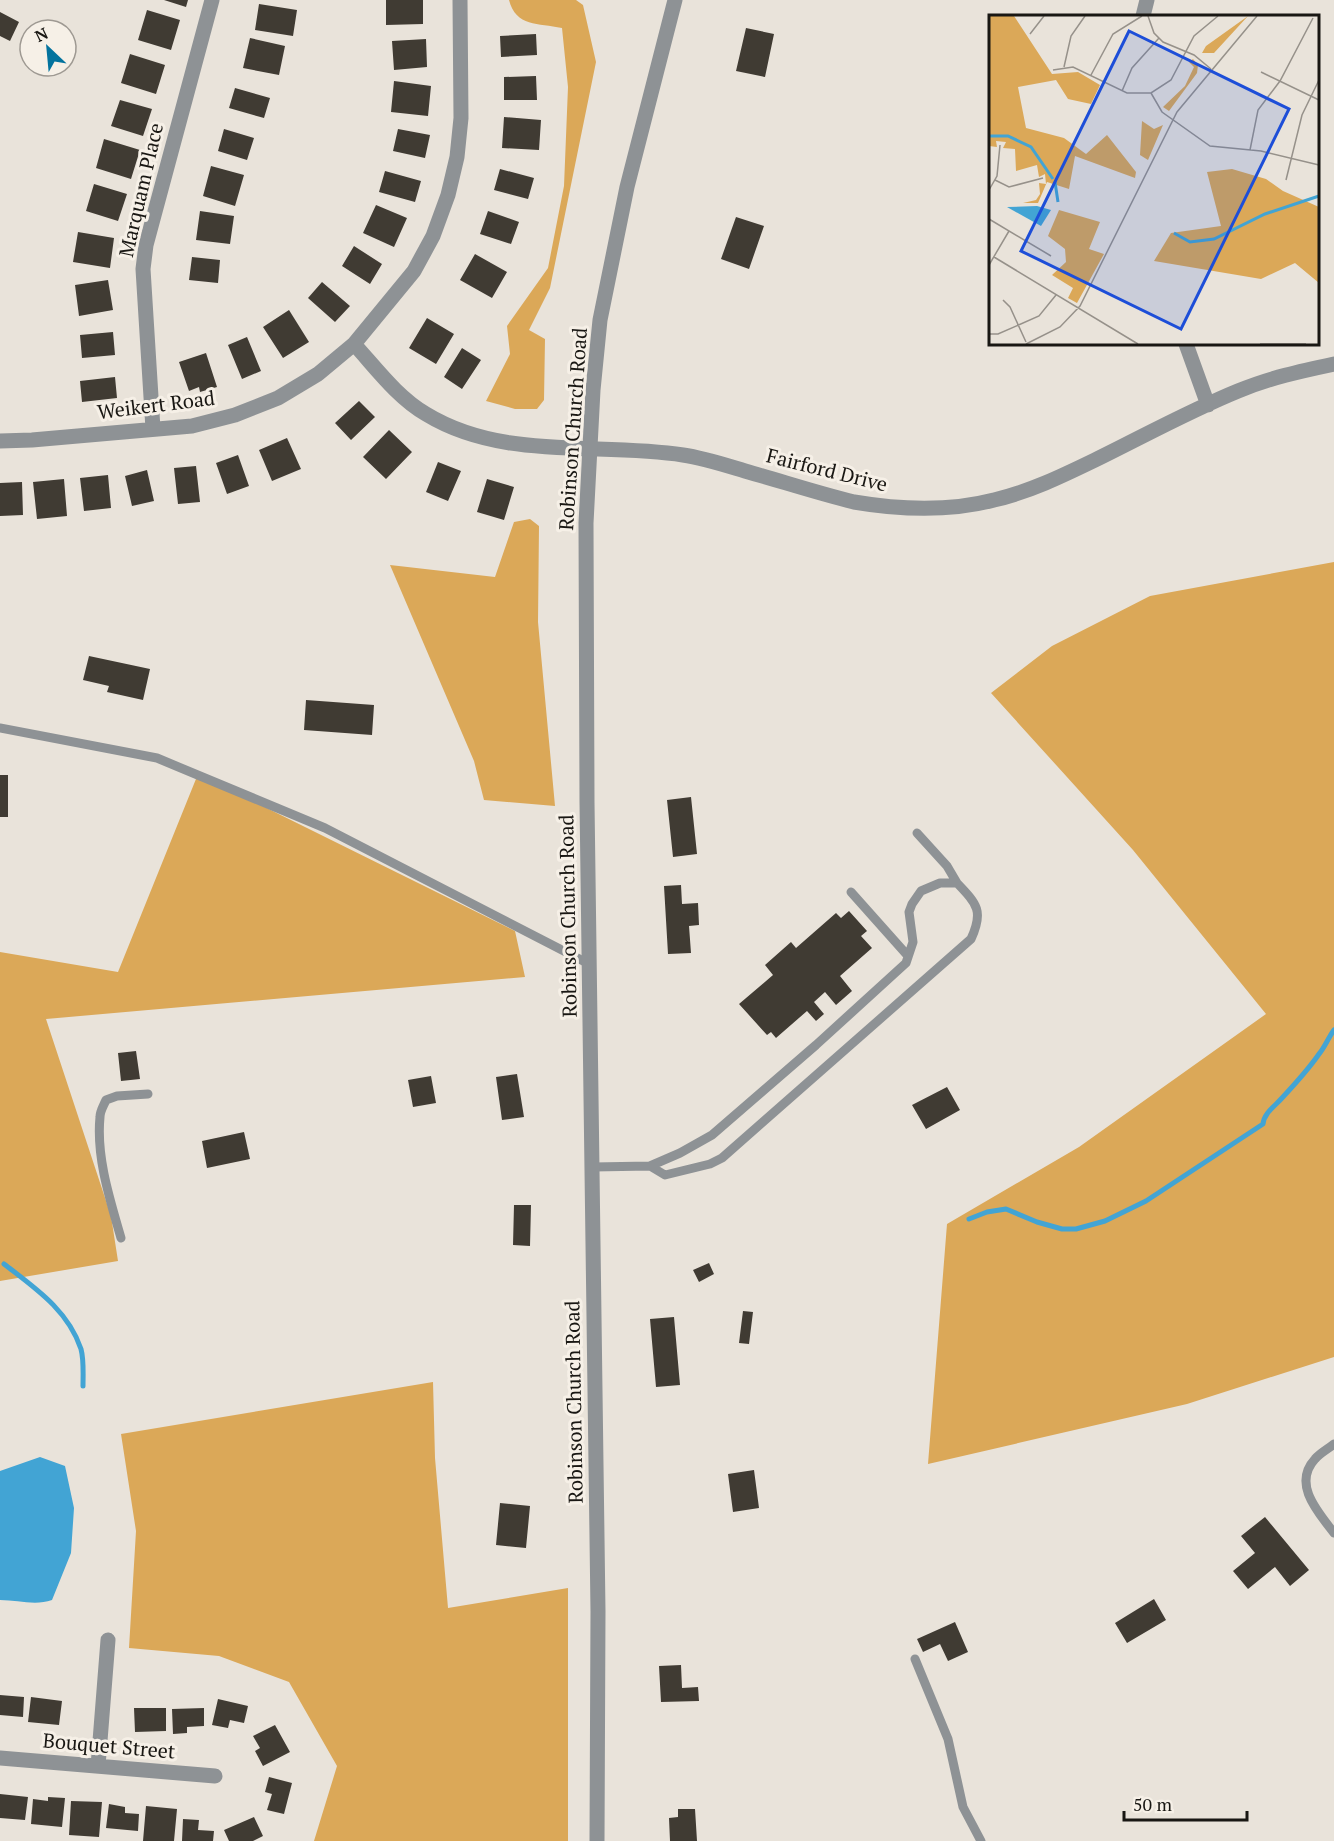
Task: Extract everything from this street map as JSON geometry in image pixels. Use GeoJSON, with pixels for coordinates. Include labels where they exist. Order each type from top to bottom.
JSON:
{"type":"FeatureCollection","features":[{"type":"Feature","properties":{"kind":"street","name":"Marquam Place"},"geometry":{"type":"LineString","coordinates":[[153,429],[143,269],[146,245],[212,0]]}},
{"type":"Feature","properties":{"kind":"street","name":"Weikert Road"},"geometry":{"type":"LineString","coordinates":[[0,441],[192,426],[236,415],[278,398],[318,374],[354,344],[414,271],[433,236],[448,195],[457,157],[461,118],[460,0]]}},
{"type":"Feature","properties":{"kind":"street","name":"Robinson Church Road"},"geometry":{"type":"LineString","coordinates":[[597,1841],[598,1635],[591,965],[587,802],[586,523],[589,450],[600,320],[613,250],[675,0]]}},
{"type":"Feature","properties":{"kind":"street"},"geometry":{"type":"LineString","coordinates":[[1143,15],[1147,0]]}},
{"type":"Feature","properties":{"kind":"street","name":"Fairford Drive"},"geometry":{"type":"LineString","coordinates":[[354,344],[403,396],[424,413],[446,425],[494,440],[589,450],[664,453],[696,457],[854,502],[900,508],[946,508],[992,501],[1036,487],[1208,405],[1260,383],[1334,364]]}},
{"type":"Feature","properties":{"kind":"street"},"geometry":{"type":"LineString","coordinates":[[1186,345],[1208,405]]}},
{"type":"Feature","properties":{"kind":"street"},"geometry":{"type":"LineString","coordinates":[[98,1767],[108,1640]]}},
{"type":"Feature","properties":{"kind":"street","name":"Bouquet Street"},"geometry":{"type":"LineString","coordinates":[[0,1758],[215,1776]]}},
{"type":"Feature","properties":{"kind":"lane"},"geometry":{"type":"LineString","coordinates":[[0,728],[157,758],[325,828],[591,965]]}},
{"type":"Feature","properties":{"kind":"lane"},"geometry":{"type":"LineString","coordinates":[[650,1166],[665,1175],[710,1164],[722,1158],[971,939],[977,927],[979,911],[974,901],[917,832]]}},
{"type":"Feature","properties":{"kind":"lane"},"geometry":{"type":"LineString","coordinates":[[593,1167],[650,1166],[712,1135],[906,963],[913,942],[909,912],[921,891],[940,883],[957,883]]}},
{"type":"Feature","properties":{"kind":"lane"},"geometry":{"type":"LineString","coordinates":[[851,892],[908,956]]}},
{"type":"Feature","properties":{"kind":"lane"},"geometry":{"type":"LineString","coordinates":[[121,1238],[109,1194],[101,1147],[99,1115],[106,1100],[117,1096],[148,1094]]}},
{"type":"Feature","properties":{"kind":"lane"},"geometry":{"type":"LineString","coordinates":[[1334,1444],[1315,1459],[1304,1477],[1316,1510],[1334,1533]]}},
{"type":"Feature","properties":{"kind":"lane"},"geometry":{"type":"LineString","coordinates":[[915,1659],[948,1739],[963,1807],[981,1841]]}},
{"type":"Feature","properties":{"kind":"shaded area"},"geometry":{"type":"Polygon","coordinates":[[[509,0],[576,0],[583,5],[596,62],[550,288],[529,330],[545,339],[544,400],[537,409],[515,409],[486,401],[510,354],[507,326],[548,268],[564,186],[568,87],[562,28],[523,19],[512,9],[509,0]]]}},
{"type":"Feature","properties":{"kind":"shaded area"},"geometry":{"type":"Polygon","coordinates":[[[530,519],[539,526],[538,622],[555,806],[484,800],[474,761],[390,565],[495,577],[514,522],[530,519]]]}},
{"type":"Feature","properties":{"kind":"shaded area"},"geometry":{"type":"Polygon","coordinates":[[[1334,562],[1334,1357],[1187,1404],[928,1464],[947,1224],[1079,1147],[1266,1014],[1133,850],[991,693],[1052,646],[1150,596],[1334,562]]]}},
{"type":"Feature","properties":{"kind":"shaded area"},"geometry":{"type":"Polygon","coordinates":[[[198,774],[515,931],[525,977],[46,1019],[111,1216],[118,1261],[0,1281],[0,952],[118,972],[198,774]]]}},
{"type":"Feature","properties":{"kind":"shaded area"},"geometry":{"type":"Polygon","coordinates":[[[433,1382],[435,1458],[448,1608],[568,1588],[568,1841],[314,1841],[337,1766],[289,1682],[219,1656],[129,1648],[136,1531],[121,1434],[433,1382]]]}},
{"type":"Feature","properties":{"kind":"water"},"geometry":{"type":"Polygon","coordinates":[[[40,1457],[65,1466],[74,1508],[71,1553],[52,1600],[33,1603],[0,1600],[0,1471],[40,1457]]]}},
{"type":"Feature","properties":{"kind":"building"},"geometry":{"type":"Polygon","coordinates":[[[164,0],[188,0],[186,7],[164,0]]]}},
{"type":"Feature","properties":{"kind":"building"},"geometry":{"type":"Polygon","coordinates":[[[386,0],[423,0],[423,24],[386,25],[386,0]]]}},
{"type":"Feature","properties":{"kind":"building"},"geometry":{"type":"Polygon","coordinates":[[[259,4],[297,10],[293,36],[255,30],[259,4]]]}},
{"type":"Feature","properties":{"kind":"building"},"geometry":{"type":"Polygon","coordinates":[[[147,10],[180,20],[171,50],[138,40],[147,10]]]}},
{"type":"Feature","properties":{"kind":"building"},"geometry":{"type":"Polygon","coordinates":[[[0,12],[18,21],[18,24],[10,41],[0,36],[0,12]]]}},
{"type":"Feature","properties":{"kind":"building"},"geometry":{"type":"Polygon","coordinates":[[[746,28],[774,34],[765,77],[736,71],[746,28]]]}},
{"type":"Feature","properties":{"kind":"building"},"geometry":{"type":"Polygon","coordinates":[[[536,34],[537,55],[501,57],[500,36],[536,34]]]}},
{"type":"Feature","properties":{"kind":"building"},"geometry":{"type":"Polygon","coordinates":[[[250,38],[285,46],[279,75],[243,68],[250,38]]]}},
{"type":"Feature","properties":{"kind":"building"},"geometry":{"type":"Polygon","coordinates":[[[426,39],[427,67],[394,70],[392,41],[426,39]]]}},
{"type":"Feature","properties":{"kind":"building"},"geometry":{"type":"Polygon","coordinates":[[[130,54],[165,65],[156,94],[121,83],[130,54]]]}},
{"type":"Feature","properties":{"kind":"building"},"geometry":{"type":"Polygon","coordinates":[[[536,76],[537,100],[504,100],[504,77],[536,76]]]}},
{"type":"Feature","properties":{"kind":"building"},"geometry":{"type":"Polygon","coordinates":[[[394,81],[431,86],[428,116],[391,112],[394,81]]]}},
{"type":"Feature","properties":{"kind":"building"},"geometry":{"type":"Polygon","coordinates":[[[235,88],[270,98],[264,118],[229,108],[235,88]]]}},
{"type":"Feature","properties":{"kind":"building"},"geometry":{"type":"Polygon","coordinates":[[[120,100],[152,109],[143,136],[111,126],[120,100]]]}},
{"type":"Feature","properties":{"kind":"building"},"geometry":{"type":"Polygon","coordinates":[[[504,117],[541,120],[539,150],[502,148],[504,117]]]}},
{"type":"Feature","properties":{"kind":"building"},"geometry":{"type":"Polygon","coordinates":[[[224,129],[254,138],[247,160],[218,151],[224,129]]]}},
{"type":"Feature","properties":{"kind":"building"},"geometry":{"type":"Polygon","coordinates":[[[398,129],[430,135],[425,158],[393,151],[398,129]]]}},
{"type":"Feature","properties":{"kind":"building"},"geometry":{"type":"Polygon","coordinates":[[[104,139],[140,150],[131,179],[96,168],[104,139]]]}},
{"type":"Feature","properties":{"kind":"building"},"geometry":{"type":"Polygon","coordinates":[[[211,166],[244,175],[235,206],[203,196],[211,166]]]}},
{"type":"Feature","properties":{"kind":"building"},"geometry":{"type":"Polygon","coordinates":[[[500,169],[534,178],[528,199],[494,190],[500,169]]]}},
{"type":"Feature","properties":{"kind":"building"},"geometry":{"type":"Polygon","coordinates":[[[385,171],[421,181],[415,202],[379,192],[385,171]]]}},
{"type":"Feature","properties":{"kind":"building"},"geometry":{"type":"Polygon","coordinates":[[[94,184],[127,194],[118,221],[86,211],[94,184]]]}},
{"type":"Feature","properties":{"kind":"building"},"geometry":{"type":"Polygon","coordinates":[[[376,205],[407,218],[394,247],[363,233],[376,205]]]}},
{"type":"Feature","properties":{"kind":"building"},"geometry":{"type":"Polygon","coordinates":[[[200,211],[234,216],[230,244],[196,240],[200,211]]]}},
{"type":"Feature","properties":{"kind":"building"},"geometry":{"type":"Polygon","coordinates":[[[488,211],[519,222],[511,244],[480,234],[488,211]]]}},
{"type":"Feature","properties":{"kind":"building"},"geometry":{"type":"Polygon","coordinates":[[[736,217],[764,226],[749,269],[721,259],[736,217]]]}},
{"type":"Feature","properties":{"kind":"building"},"geometry":{"type":"Polygon","coordinates":[[[78,232],[114,238],[110,268],[73,262],[78,232]]]}},
{"type":"Feature","properties":{"kind":"building"},"geometry":{"type":"Polygon","coordinates":[[[354,246],[382,264],[370,284],[342,266],[354,246]]]}},
{"type":"Feature","properties":{"kind":"building"},"geometry":{"type":"Polygon","coordinates":[[[475,254],[507,272],[492,298],[460,280],[475,254]]]}},
{"type":"Feature","properties":{"kind":"building"},"geometry":{"type":"Polygon","coordinates":[[[192,257],[220,260],[218,283],[189,280],[192,257]]]}},
{"type":"Feature","properties":{"kind":"building"},"geometry":{"type":"Polygon","coordinates":[[[108,280],[113,310],[79,316],[75,285],[108,280]]]}},
{"type":"Feature","properties":{"kind":"building"},"geometry":{"type":"Polygon","coordinates":[[[322,282],[350,306],[335,322],[308,298],[322,282]]]}},
{"type":"Feature","properties":{"kind":"building"},"geometry":{"type":"Polygon","coordinates":[[[289,310],[309,342],[283,358],[263,327],[289,310]]]}},
{"type":"Feature","properties":{"kind":"building"},"geometry":{"type":"Polygon","coordinates":[[[427,318],[454,334],[436,364],[409,348],[427,318]]]}},
{"type":"Feature","properties":{"kind":"building"},"geometry":{"type":"Polygon","coordinates":[[[113,332],[115,355],[82,358],[80,335],[113,332]]]}},
{"type":"Feature","properties":{"kind":"building"},"geometry":{"type":"Polygon","coordinates":[[[247,337],[261,371],[242,379],[228,345],[247,337]]]}},
{"type":"Feature","properties":{"kind":"building"},"geometry":{"type":"Polygon","coordinates":[[[462,348],[481,360],[462,389],[444,377],[462,348]]]}},
{"type":"Feature","properties":{"kind":"building"},"geometry":{"type":"Polygon","coordinates":[[[206,353],[217,387],[200,392],[199,387],[189,391],[179,362],[206,353]]]}},
{"type":"Feature","properties":{"kind":"building"},"geometry":{"type":"Polygon","coordinates":[[[115,377],[117,398],[82,402],[80,381],[115,377]]]}},
{"type":"Feature","properties":{"kind":"building"},"geometry":{"type":"Polygon","coordinates":[[[359,401],[375,417],[351,440],[335,423],[359,401]]]}},
{"type":"Feature","properties":{"kind":"building"},"geometry":{"type":"Polygon","coordinates":[[[389,430],[412,452],[386,479],[363,457],[389,430]]]}},
{"type":"Feature","properties":{"kind":"building"},"geometry":{"type":"Polygon","coordinates":[[[287,438],[301,469],[272,481],[259,450],[287,438]]]}},
{"type":"Feature","properties":{"kind":"building"},"geometry":{"type":"Polygon","coordinates":[[[238,455],[249,486],[227,494],[216,463],[238,455]]]}},
{"type":"Feature","properties":{"kind":"building"},"geometry":{"type":"Polygon","coordinates":[[[438,462],[461,471],[448,501],[426,492],[438,462]]]}},
{"type":"Feature","properties":{"kind":"building"},"geometry":{"type":"Polygon","coordinates":[[[196,466],[200,502],[178,504],[174,468],[196,466]]]}},
{"type":"Feature","properties":{"kind":"building"},"geometry":{"type":"Polygon","coordinates":[[[147,470],[154,501],[132,506],[125,476],[147,470]]]}},
{"type":"Feature","properties":{"kind":"building"},"geometry":{"type":"Polygon","coordinates":[[[108,475],[111,508],[84,511],[80,478],[108,475]]]}},
{"type":"Feature","properties":{"kind":"building"},"geometry":{"type":"Polygon","coordinates":[[[64,479],[67,516],[37,519],[33,482],[64,479]]]}},
{"type":"Feature","properties":{"kind":"building"},"geometry":{"type":"Polygon","coordinates":[[[487,479],[514,487],[504,520],[477,512],[487,479]]]}},
{"type":"Feature","properties":{"kind":"building"},"geometry":{"type":"Polygon","coordinates":[[[22,482],[23,515],[0,516],[0,483],[22,482]]]}},
{"type":"Feature","properties":{"kind":"building"},"geometry":{"type":"Polygon","coordinates":[[[89,656],[150,669],[143,700],[107,692],[109,686],[83,680],[89,656]]]}},
{"type":"Feature","properties":{"kind":"building"},"geometry":{"type":"Polygon","coordinates":[[[306,700],[374,705],[372,735],[304,730],[306,700]]]}},
{"type":"Feature","properties":{"kind":"building"},"geometry":{"type":"Polygon","coordinates":[[[0,775],[8,775],[8,817],[0,817],[0,775]]]}},
{"type":"Feature","properties":{"kind":"building"},"geometry":{"type":"Polygon","coordinates":[[[691,797],[697,854],[673,857],[667,800],[691,797]]]}},
{"type":"Feature","properties":{"kind":"building"},"geometry":{"type":"Polygon","coordinates":[[[681,885],[682,904],[698,903],[699,925],[689,926],[691,953],[668,954],[664,886],[681,885]]]}},
{"type":"Feature","properties":{"kind":"building"},"geometry":{"type":"Polygon","coordinates":[[[849,911],[867,931],[861,936],[872,948],[840,976],[852,991],[836,1005],[825,992],[814,1002],[824,1014],[816,1021],[807,1011],[776,1038],[771,1032],[767,1035],[739,1004],[773,975],[765,965],[791,942],[796,948],[836,913],[841,918],[849,911]]]}},
{"type":"Feature","properties":{"kind":"building"},"geometry":{"type":"Polygon","coordinates":[[[136,1051],[140,1079],[121,1081],[118,1053],[136,1051]]]}},
{"type":"Feature","properties":{"kind":"building"},"geometry":{"type":"Polygon","coordinates":[[[517,1074],[524,1117],[502,1120],[496,1077],[517,1074]]]}},
{"type":"Feature","properties":{"kind":"building"},"geometry":{"type":"Polygon","coordinates":[[[431,1076],[436,1103],[413,1107],[408,1080],[431,1076]]]}},
{"type":"Feature","properties":{"kind":"building"},"geometry":{"type":"Polygon","coordinates":[[[947,1087],[960,1110],[926,1129],[912,1105],[947,1087]]]}},
{"type":"Feature","properties":{"kind":"building"},"geometry":{"type":"Polygon","coordinates":[[[244,1132],[250,1159],[207,1168],[202,1141],[244,1132]]]}},
{"type":"Feature","properties":{"kind":"building"},"geometry":{"type":"Polygon","coordinates":[[[514,1205],[531,1205],[530,1246],[513,1245],[514,1205]]]}},
{"type":"Feature","properties":{"kind":"building"},"geometry":{"type":"Polygon","coordinates":[[[709,1263],[714,1274],[699,1282],[693,1270],[709,1263]]]}},
{"type":"Feature","properties":{"kind":"building"},"geometry":{"type":"Polygon","coordinates":[[[743,1311],[753,1312],[749,1344],[739,1343],[743,1311]]]}},
{"type":"Feature","properties":{"kind":"building"},"geometry":{"type":"Polygon","coordinates":[[[674,1317],[680,1385],[656,1387],[650,1319],[674,1317]]]}},
{"type":"Feature","properties":{"kind":"building"},"geometry":{"type":"Polygon","coordinates":[[[754,1470],[759,1508],[733,1512],[728,1474],[754,1470]]]}},
{"type":"Feature","properties":{"kind":"building"},"geometry":{"type":"Polygon","coordinates":[[[500,1503],[530,1506],[526,1548],[496,1545],[500,1503]]]}},
{"type":"Feature","properties":{"kind":"building"},"geometry":{"type":"Polygon","coordinates":[[[1265,1517],[1309,1570],[1290,1586],[1275,1567],[1248,1589],[1233,1571],[1255,1553],[1241,1536],[1265,1517]]]}},
{"type":"Feature","properties":{"kind":"building"},"geometry":{"type":"Polygon","coordinates":[[[1154,1599],[1166,1620],[1127,1643],[1115,1623],[1154,1599]]]}},
{"type":"Feature","properties":{"kind":"building"},"geometry":{"type":"Polygon","coordinates":[[[955,1622],[968,1652],[948,1661],[940,1644],[923,1652],[917,1639],[955,1622]]]}},
{"type":"Feature","properties":{"kind":"building"},"geometry":{"type":"Polygon","coordinates":[[[681,1665],[682,1688],[698,1687],[699,1701],[661,1702],[659,1666],[681,1665]]]}},
{"type":"Feature","properties":{"kind":"building"},"geometry":{"type":"Polygon","coordinates":[[[0,1695],[24,1697],[23,1717],[0,1715],[0,1695]]]}},
{"type":"Feature","properties":{"kind":"building"},"geometry":{"type":"Polygon","coordinates":[[[31,1697],[62,1701],[59,1725],[28,1722],[31,1697]]]}},
{"type":"Feature","properties":{"kind":"building"},"geometry":{"type":"Polygon","coordinates":[[[218,1699],[248,1706],[244,1723],[230,1720],[228,1728],[212,1725],[218,1699]]]}},
{"type":"Feature","properties":{"kind":"building"},"geometry":{"type":"Polygon","coordinates":[[[134,1708],[166,1708],[166,1731],[135,1732],[134,1708]]]}},
{"type":"Feature","properties":{"kind":"building"},"geometry":{"type":"Polygon","coordinates":[[[204,1708],[204,1726],[187,1727],[187,1733],[173,1734],[172,1709],[204,1708]]]}},
{"type":"Feature","properties":{"kind":"building"},"geometry":{"type":"Polygon","coordinates":[[[275,1725],[290,1752],[263,1766],[255,1751],[260,1748],[253,1736],[275,1725]]]}},
{"type":"Feature","properties":{"kind":"building"},"geometry":{"type":"Polygon","coordinates":[[[269,1777],[292,1783],[284,1814],[267,1810],[272,1794],[265,1792],[269,1777]]]}},
{"type":"Feature","properties":{"kind":"building"},"geometry":{"type":"Polygon","coordinates":[[[0,1794],[28,1797],[25,1820],[0,1818],[0,1794]]]}},
{"type":"Feature","properties":{"kind":"building"},"geometry":{"type":"Polygon","coordinates":[[[48,1797],[65,1798],[62,1827],[31,1824],[33,1799],[48,1801],[48,1797]]]}},
{"type":"Feature","properties":{"kind":"building"},"geometry":{"type":"Polygon","coordinates":[[[71,1801],[102,1802],[99,1837],[69,1835],[71,1801]]]}},
{"type":"Feature","properties":{"kind":"building"},"geometry":{"type":"Polygon","coordinates":[[[109,1804],[125,1807],[125,1813],[139,1814],[138,1831],[106,1828],[109,1804]]]}},
{"type":"Feature","properties":{"kind":"building"},"geometry":{"type":"Polygon","coordinates":[[[146,1806],[177,1809],[174,1841],[143,1841],[146,1806]]]}},
{"type":"Feature","properties":{"kind":"building"},"geometry":{"type":"Polygon","coordinates":[[[678,1809],[695,1809],[697,1841],[670,1841],[669,1818],[678,1817],[678,1809]]]}},
{"type":"Feature","properties":{"kind":"building"},"geometry":{"type":"Polygon","coordinates":[[[254,1817],[263,1836],[253,1841],[229,1841],[224,1830],[254,1817]]]}},
{"type":"Feature","properties":{"kind":"building"},"geometry":{"type":"Polygon","coordinates":[[[183,1819],[199,1820],[198,1830],[214,1831],[213,1841],[182,1841],[183,1819]]]}},
{"type":"Feature","properties":{"kind":"waterway"},"geometry":{"type":"LineString","coordinates":[[969,1219],[987,1212],[1006,1209],[1037,1222],[1062,1229],[1076,1229],[1105,1221],[1146,1201],[1263,1124],[1268,1113],[1310,1066],[1334,1030]]}},
{"type":"Feature","properties":{"kind":"waterway"},"geometry":{"type":"LineString","coordinates":[[4,1264],[49,1301],[68,1323],[81,1349],[83,1386]]}}]}
